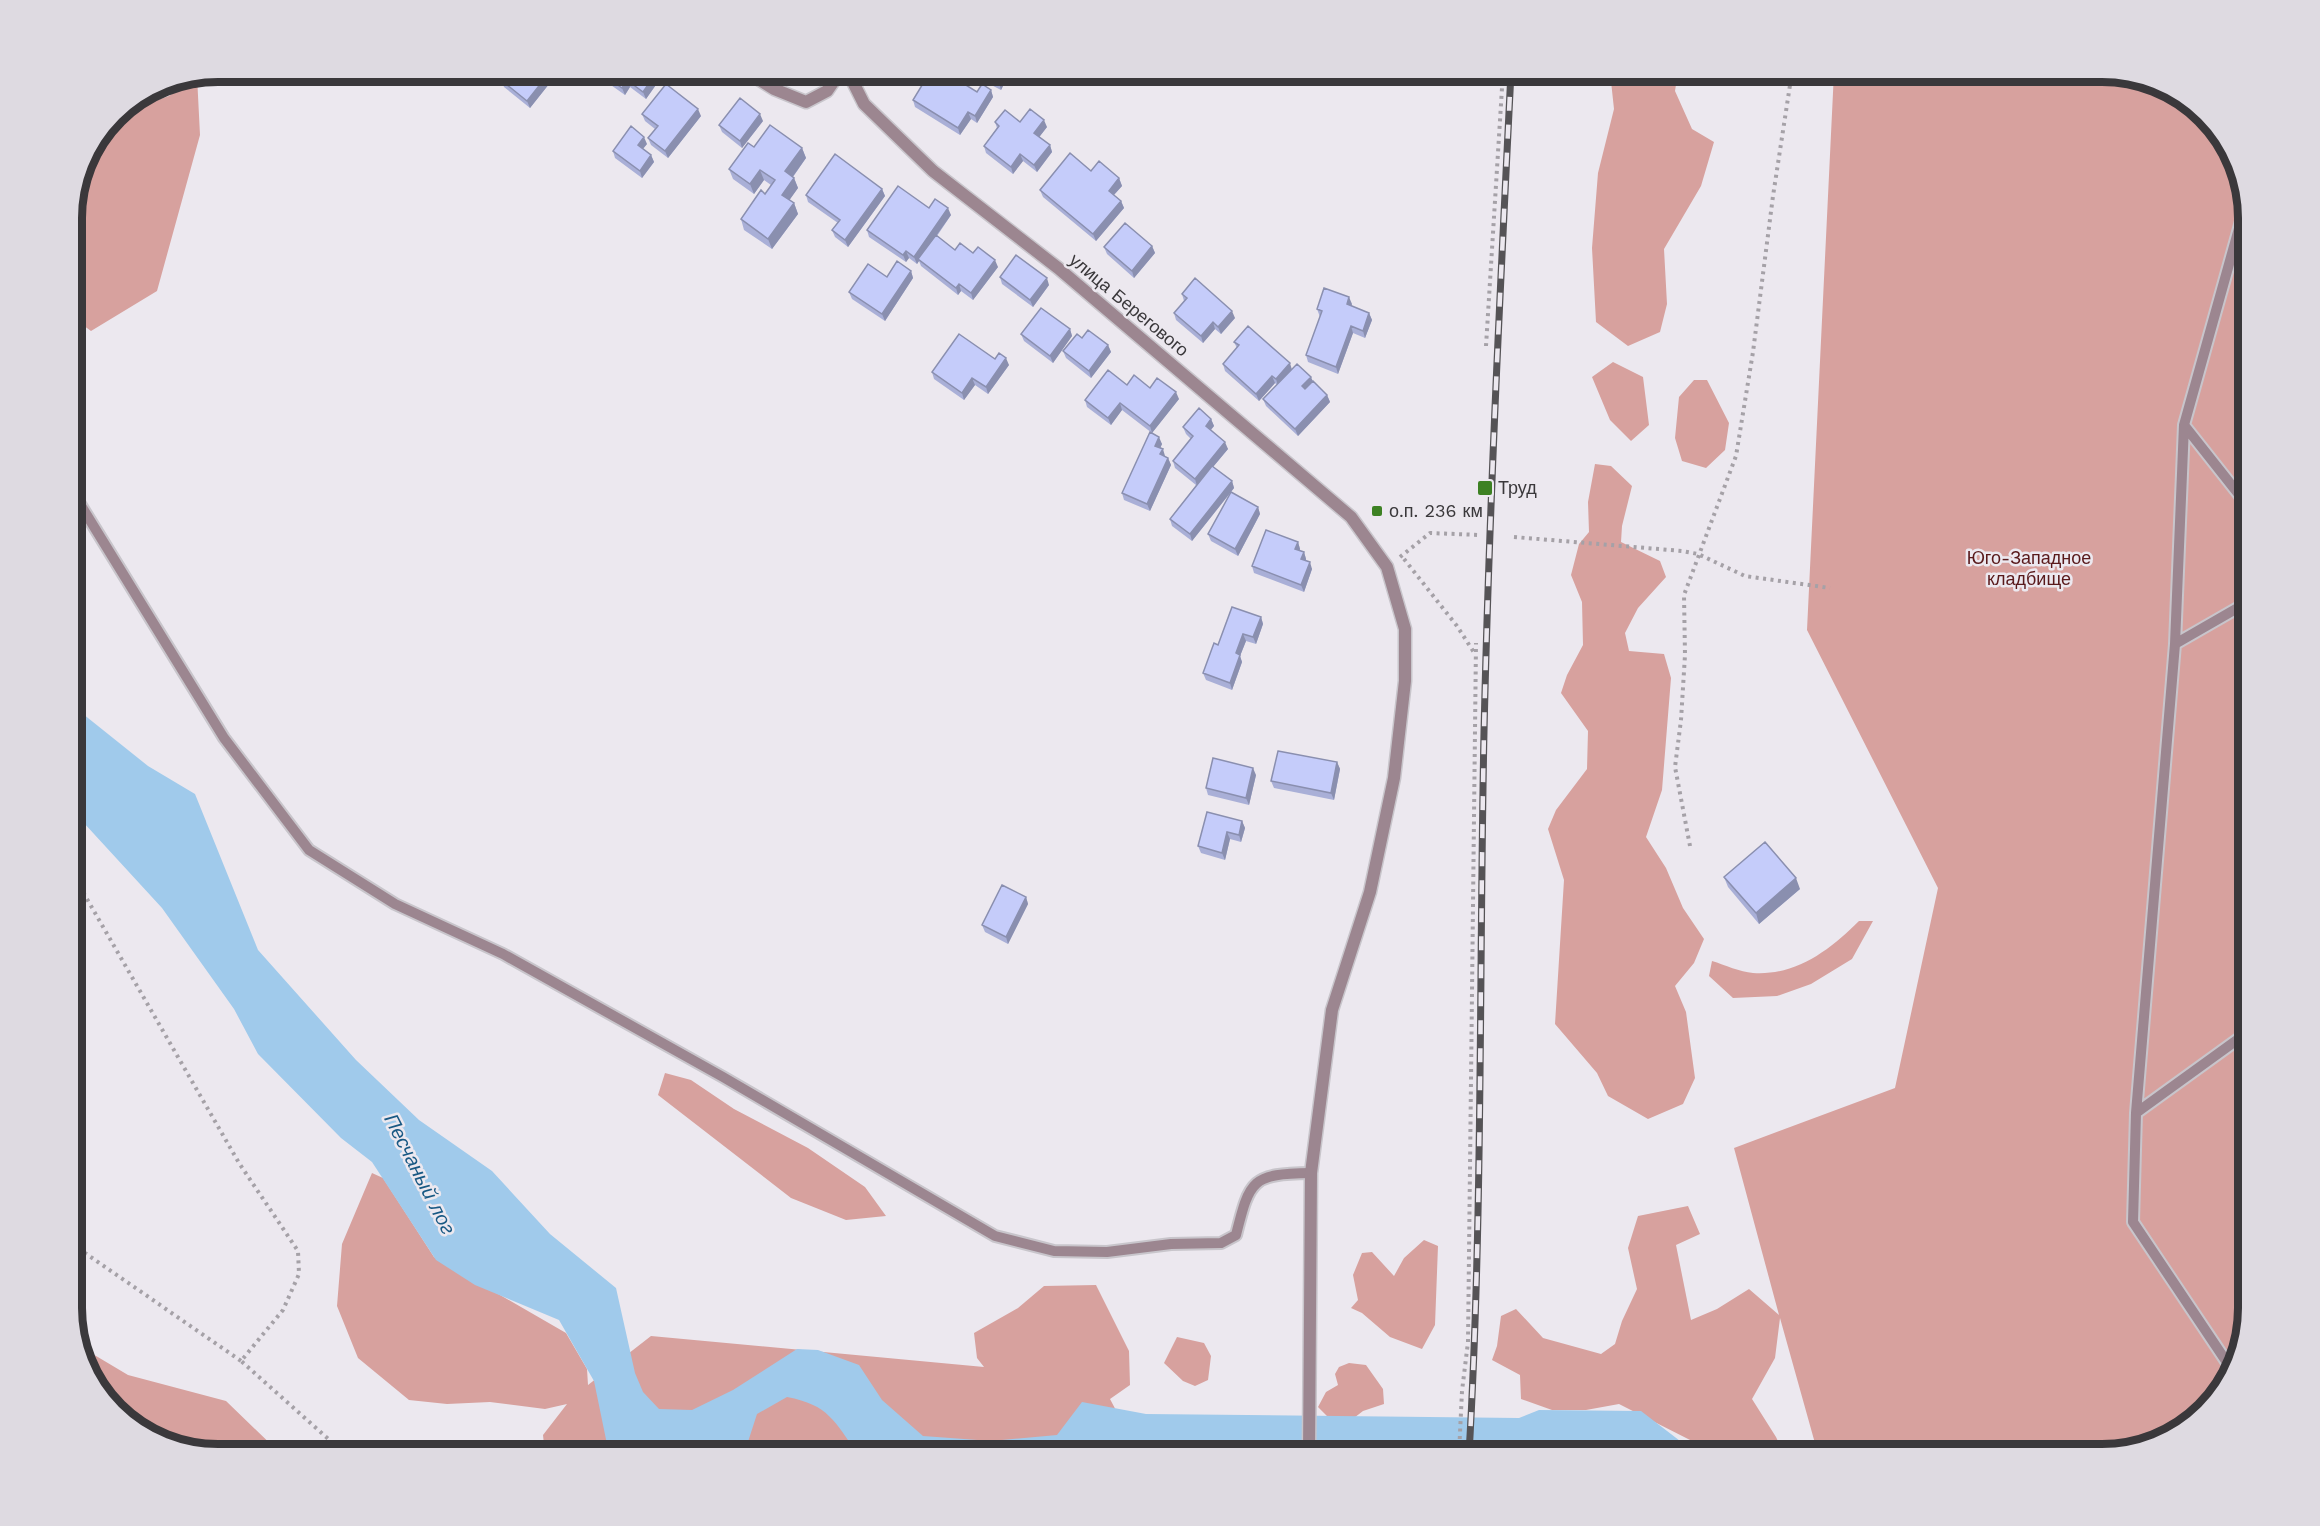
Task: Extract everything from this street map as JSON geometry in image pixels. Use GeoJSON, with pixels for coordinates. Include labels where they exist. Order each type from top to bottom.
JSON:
{"type":"FeatureCollection","features":[{"type":"Feature","properties":{"kind":"street"},"geometry":{"type":"LineString","coordinates":[[763,82],[806,102],[827,91],[833,82]]}},
{"type":"Feature","properties":{"kind":"street","name":"улица Берегового"},"geometry":{"type":"LineString","coordinates":[[853,82],[864,104],[933,171],[1058,268],[1351,517],[1388,567]]}},
{"type":"Feature","properties":{"kind":"street"},"geometry":{"type":"LineString","coordinates":[[1309,1444],[1311,1173],[1332,1010],[1370,892],[1394,778],[1405,681],[1405,629],[1388,567]]}},
{"type":"Feature","properties":{"kind":"lane"},"geometry":{"type":"LineString","coordinates":[[2226,1361],[2133,1222],[2136,1113],[2175,644],[2184,424],[2238,232]]}},
{"type":"Feature","properties":{"kind":"lane"},"geometry":{"type":"LineString","coordinates":[[2184,424],[2238,493]]}},
{"type":"Feature","properties":{"kind":"lane"},"geometry":{"type":"LineString","coordinates":[[83,509],[224,738],[309,850],[395,904],[504,954],[713,1071],[995,1236],[1054,1251],[1107,1252],[1171,1244],[1221,1243],[1236,1235],[1244,1203],[1257,1182],[1275,1174],[1311,1173]]}},
{"type":"Feature","properties":{"kind":"lane"},"geometry":{"type":"LineString","coordinates":[[2175,644],[2238,608]]}},
{"type":"Feature","properties":{"kind":"lane"},"geometry":{"type":"LineString","coordinates":[[2136,1113],[2238,1039]]}},
{"type":"Feature","properties":{"kind":"path"},"geometry":{"type":"LineString","coordinates":[[1486,346],[1502,82]]}},
{"type":"Feature","properties":{"kind":"path"},"geometry":{"type":"LineString","coordinates":[[1690,846],[1675,767],[1685,656],[1684,595],[1736,456],[1753,352],[1790,82]]}},
{"type":"Feature","properties":{"kind":"path"},"geometry":{"type":"LineString","coordinates":[[1388,567],[1430,533],[1480,535]]}},
{"type":"Feature","properties":{"kind":"path"},"geometry":{"type":"LineString","coordinates":[[1514,537],[1682,551],[1698,555],[1745,576],[1830,588]]}},
{"type":"Feature","properties":{"kind":"path"},"geometry":{"type":"LineString","coordinates":[[1402,556],[1476,654]]}},
{"type":"Feature","properties":{"kind":"path"},"geometry":{"type":"LineString","coordinates":[[1459,1444],[1462,1391],[1468,1342],[1476,643]]}},
{"type":"Feature","properties":{"kind":"path"},"geometry":{"type":"LineString","coordinates":[[83,892],[239,1163],[298,1251],[299,1274],[283,1310],[241,1361]]}},
{"type":"Feature","properties":{"kind":"path"},"geometry":{"type":"LineString","coordinates":[[83,1252],[241,1361],[334,1444]]}},
{"type":"Feature","properties":{"kind":"green space"},"geometry":{"type":"Polygon","coordinates":[[[1611,82],[1676,82],[1675,91],[1692,129],[1714,142],[1701,186],[1664,249],[1667,304],[1660,332],[1628,346],[1596,322],[1592,248],[1598,173],[1614,109],[1611,82]]]}},
{"type":"Feature","properties":{"kind":"green space","name":"Юго-Западное кладбище"},"geometry":{"type":"Polygon","coordinates":[[[1834,82],[2101,82],[2137,87],[2177,105],[2204,129],[2215,143],[2230,175],[2235,192],[2238,219],[2238,1307],[2235,1334],[2230,1351],[2215,1383],[2198,1404],[2169,1425],[2153,1433],[2137,1439],[2101,1444],[1815,1444],[1780,1318],[1775,1358],[1752,1399],[1779,1444],[1696,1444],[1619,1404],[1586,1410],[1552,1410],[1521,1399],[1520,1375],[1492,1360],[1497,1346],[1501,1316],[1516,1309],[1543,1338],[1601,1354],[1615,1344],[1622,1321],[1637,1289],[1628,1248],[1638,1216],[1688,1206],[1700,1234],[1676,1245],[1691,1320],[1717,1309],[1749,1289],[1779,1315],[1734,1148],[1895,1088],[1938,888],[1807,630],[1834,82]]]}},
{"type":"Feature","properties":{"kind":"green space"},"geometry":{"type":"Polygon","coordinates":[[[197,84],[200,135],[157,291],[91,331],[83,325],[83,210],[87,183],[97,158],[116,129],[143,105],[169,96],[179,89],[197,84]]]}},
{"type":"Feature","properties":{"kind":"green space"},"geometry":{"type":"Polygon","coordinates":[[[1613,362],[1643,377],[1649,425],[1631,441],[1610,420],[1592,377],[1613,362]]]}},
{"type":"Feature","properties":{"kind":"green space"},"geometry":{"type":"Polygon","coordinates":[[[1694,380],[1707,380],[1729,423],[1725,450],[1706,468],[1682,461],[1675,438],[1679,397],[1694,380]]]}},
{"type":"Feature","properties":{"kind":"green space"},"geometry":{"type":"Polygon","coordinates":[[[1595,464],[1611,466],[1632,486],[1622,526],[1621,542],[1660,561],[1666,577],[1638,608],[1625,633],[1629,651],[1664,654],[1671,678],[1662,790],[1646,837],[1666,868],[1683,908],[1704,939],[1694,963],[1675,986],[1686,1012],[1695,1078],[1683,1104],[1648,1119],[1608,1096],[1597,1073],[1555,1024],[1564,880],[1548,829],[1556,810],[1587,769],[1588,731],[1561,693],[1567,675],[1583,645],[1582,602],[1571,575],[1579,544],[1589,532],[1588,502],[1595,464]]]}},
{"type":"Feature","properties":{"kind":"green space"},"geometry":{"type":"Polygon","coordinates":[[[1859,921],[1873,921],[1852,959],[1811,984],[1777,996],[1733,998],[1709,976],[1712,961],[1753,973],[1769,973],[1798,966],[1824,951],[1859,921]]]}},
{"type":"Feature","properties":{"kind":"green space"},"geometry":{"type":"Polygon","coordinates":[[[665,1073],[691,1080],[734,1109],[808,1148],[865,1187],[886,1216],[846,1220],[791,1198],[658,1095],[665,1073]]]}},
{"type":"Feature","properties":{"kind":"green space"},"geometry":{"type":"Polygon","coordinates":[[[372,1173],[383,1178],[434,1257],[566,1333],[587,1369],[588,1385],[651,1336],[984,1367],[977,1358],[974,1333],[1018,1308],[1044,1286],[1096,1285],[1129,1351],[1130,1385],[1110,1399],[1134,1444],[544,1444],[543,1435],[567,1404],[545,1409],[490,1402],[447,1404],[409,1400],[358,1358],[337,1306],[342,1244],[372,1173]]]}},
{"type":"Feature","properties":{"kind":"green space"},"geometry":{"type":"Polygon","coordinates":[[[1424,1240],[1438,1246],[1435,1325],[1422,1349],[1390,1337],[1362,1313],[1351,1308],[1358,1300],[1353,1275],[1362,1253],[1372,1252],[1394,1276],[1404,1258],[1424,1240]]]}},
{"type":"Feature","properties":{"kind":"green space"},"geometry":{"type":"Polygon","coordinates":[[[1177,1337],[1204,1343],[1211,1356],[1208,1380],[1195,1386],[1183,1381],[1164,1363],[1177,1337]]]}},
{"type":"Feature","properties":{"kind":"green space"},"geometry":{"type":"Polygon","coordinates":[[[91,1353],[128,1375],[226,1401],[271,1444],[219,1444],[183,1439],[143,1421],[122,1404],[111,1390],[91,1353]]]}},
{"type":"Feature","properties":{"kind":"green space"},"geometry":{"type":"Polygon","coordinates":[[[1349,1363],[1366,1365],[1383,1389],[1384,1404],[1363,1411],[1350,1421],[1333,1422],[1318,1407],[1326,1392],[1338,1385],[1335,1374],[1339,1367],[1349,1363]]]}},
{"type":"Feature","properties":{"kind":"water","name":"Песчаный лог"},"geometry":{"type":"Polygon","coordinates":[[[83,714],[148,766],[195,794],[258,950],[356,1060],[419,1120],[492,1171],[550,1234],[616,1288],[635,1373],[643,1392],[659,1409],[692,1410],[733,1390],[797,1349],[818,1350],[859,1365],[882,1400],[923,1436],[991,1441],[1057,1435],[1082,1402],[1146,1414],[1519,1418],[1539,1410],[1641,1411],[1684,1444],[851,1444],[822,1410],[801,1400],[787,1397],[757,1414],[747,1444],[607,1444],[594,1381],[559,1320],[475,1285],[436,1260],[372,1162],[341,1138],[258,1054],[234,1009],[162,908],[83,822],[83,714]]]}},
{"type":"Feature","properties":{"kind":"building"},"geometry":{"type":"Polygon","coordinates":[[[503,82],[542,82],[527,101],[503,82]]]}},
{"type":"Feature","properties":{"kind":"building"},"geometry":{"type":"Polygon","coordinates":[[[614,82],[626,82],[622,88],[614,82]]]}},
{"type":"Feature","properties":{"kind":"building"},"geometry":{"type":"Polygon","coordinates":[[[630,82],[650,82],[643,92],[630,82]]]}},
{"type":"Feature","properties":{"kind":"building"},"geometry":{"type":"Polygon","coordinates":[[[924,82],[961,82],[977,92],[982,84],[991,90],[975,116],[968,112],[958,128],[913,100],[924,82]]]}},
{"type":"Feature","properties":{"kind":"building"},"geometry":{"type":"Polygon","coordinates":[[[666,84],[698,109],[665,151],[648,138],[658,126],[642,114],[666,84]]]}},
{"type":"Feature","properties":{"kind":"building"},"geometry":{"type":"Polygon","coordinates":[[[740,98],[760,114],[740,141],[719,125],[740,98]]]}},
{"type":"Feature","properties":{"kind":"building"},"geometry":{"type":"Polygon","coordinates":[[[1030,109],[1044,120],[1034,133],[1050,145],[1034,165],[1020,154],[1011,167],[984,146],[999,126],[995,122],[1005,110],[1020,122],[1030,109]]]}},
{"type":"Feature","properties":{"kind":"building"},"geometry":{"type":"Polygon","coordinates":[[[770,125],[802,148],[785,171],[794,178],[782,195],[794,203],[768,239],[741,219],[761,190],[765,194],[775,180],[760,170],[750,184],[729,169],[748,143],[754,147],[770,125]]]}},
{"type":"Feature","properties":{"kind":"building"},"geometry":{"type":"Polygon","coordinates":[[[631,126],[644,137],[638,145],[651,155],[640,171],[613,151],[631,126]]]}},
{"type":"Feature","properties":{"kind":"building"},"geometry":{"type":"Polygon","coordinates":[[[1070,153],[1091,171],[1099,161],[1119,178],[1109,191],[1121,201],[1093,234],[1040,190],[1070,153]]]}},
{"type":"Feature","properties":{"kind":"building"},"geometry":{"type":"Polygon","coordinates":[[[835,154],[882,189],[845,240],[832,230],[840,220],[806,195],[835,154]]]}},
{"type":"Feature","properties":{"kind":"building"},"geometry":{"type":"Polygon","coordinates":[[[898,186],[929,208],[935,199],[948,208],[914,257],[906,251],[903,255],[867,230],[898,186]]]}},
{"type":"Feature","properties":{"kind":"building"},"geometry":{"type":"Polygon","coordinates":[[[1125,223],[1152,246],[1132,271],[1104,247],[1125,223]]]}},
{"type":"Feature","properties":{"kind":"building"},"geometry":{"type":"Polygon","coordinates":[[[936,235],[955,250],[960,243],[973,253],[978,247],[995,260],[971,293],[959,284],[956,288],[918,259],[936,235]]]}},
{"type":"Feature","properties":{"kind":"building"},"geometry":{"type":"Polygon","coordinates":[[[1016,255],[1047,278],[1030,300],[1000,277],[1016,255]]]}},
{"type":"Feature","properties":{"kind":"building"},"geometry":{"type":"Polygon","coordinates":[[[897,261],[911,271],[882,314],[849,292],[868,264],[887,277],[897,261]]]}},
{"type":"Feature","properties":{"kind":"building"},"geometry":{"type":"Polygon","coordinates":[[[1195,278],[1232,311],[1218,327],[1213,322],[1201,336],[1174,313],[1187,298],[1182,294],[1195,278]]]}},
{"type":"Feature","properties":{"kind":"building"},"geometry":{"type":"Polygon","coordinates":[[[1324,288],[1349,297],[1347,304],[1369,313],[1363,331],[1351,326],[1336,367],[1306,355],[1322,311],[1317,309],[1324,288]]]}},
{"type":"Feature","properties":{"kind":"building"},"geometry":{"type":"Polygon","coordinates":[[[1041,308],[1070,329],[1050,356],[1021,334],[1041,308]]]}},
{"type":"Feature","properties":{"kind":"building"},"geometry":{"type":"Polygon","coordinates":[[[1248,326],[1290,363],[1276,379],[1272,376],[1256,394],[1223,364],[1239,345],[1234,342],[1248,326]]]}},
{"type":"Feature","properties":{"kind":"building"},"geometry":{"type":"Polygon","coordinates":[[[1088,330],[1108,345],[1089,371],[1063,351],[1077,334],[1082,338],[1088,330]]]}},
{"type":"Feature","properties":{"kind":"building"},"geometry":{"type":"Polygon","coordinates":[[[959,334],[995,359],[999,353],[1006,358],[986,387],[972,378],[962,393],[932,372],[959,334]]]}},
{"type":"Feature","properties":{"kind":"building"},"geometry":{"type":"Polygon","coordinates":[[[1297,364],[1311,377],[1302,386],[1305,389],[1313,381],[1327,395],[1295,429],[1263,399],[1297,364]]]}},
{"type":"Feature","properties":{"kind":"building"},"geometry":{"type":"Polygon","coordinates":[[[1108,370],[1127,385],[1134,375],[1150,388],[1157,378],[1176,392],[1150,426],[1120,403],[1108,418],[1085,400],[1108,370]]]}},
{"type":"Feature","properties":{"kind":"building"},"geometry":{"type":"Polygon","coordinates":[[[1199,408],[1211,419],[1206,426],[1225,442],[1195,479],[1173,461],[1193,436],[1183,427],[1199,408]]]}},
{"type":"Feature","properties":{"kind":"building"},"geometry":{"type":"Polygon","coordinates":[[[1150,432],[1159,437],[1155,446],[1163,449],[1160,454],[1168,458],[1147,504],[1122,493],[1150,432]]]}},
{"type":"Feature","properties":{"kind":"building"},"geometry":{"type":"Polygon","coordinates":[[[1212,466],[1232,481],[1190,534],[1170,519],[1212,466]]]}},
{"type":"Feature","properties":{"kind":"building"},"geometry":{"type":"Polygon","coordinates":[[[1231,492],[1258,507],[1235,549],[1208,534],[1231,492]]]}},
{"type":"Feature","properties":{"kind":"building"},"geometry":{"type":"Polygon","coordinates":[[[1266,530],[1298,542],[1295,549],[1304,552],[1301,559],[1310,562],[1301,585],[1252,566],[1266,530]]]}},
{"type":"Feature","properties":{"kind":"building"},"geometry":{"type":"Polygon","coordinates":[[[1232,607],[1261,617],[1253,637],[1243,634],[1236,653],[1240,655],[1230,683],[1203,673],[1214,643],[1218,645],[1232,607]]]}},
{"type":"Feature","properties":{"kind":"building"},"geometry":{"type":"Polygon","coordinates":[[[1278,751],[1337,762],[1331,793],[1271,781],[1278,751]]]}},
{"type":"Feature","properties":{"kind":"building"},"geometry":{"type":"Polygon","coordinates":[[[1213,758],[1253,768],[1246,798],[1206,788],[1213,758]]]}},
{"type":"Feature","properties":{"kind":"building"},"geometry":{"type":"Polygon","coordinates":[[[1207,812],[1242,821],[1239,835],[1227,832],[1222,853],[1198,846],[1207,812]]]}},
{"type":"Feature","properties":{"kind":"building"},"geometry":{"type":"Polygon","coordinates":[[[1765,842],[1796,878],[1756,913],[1724,877],[1765,842]]]}},
{"type":"Feature","properties":{"kind":"building"},"geometry":{"type":"Polygon","coordinates":[[[1002,885],[1026,897],[1006,937],[982,925],[1002,885]]]}},
{"type":"Feature","properties":{"kind":"railway"},"geometry":{"type":"LineString","coordinates":[[1469,1444],[1479,1183],[1486,650],[1511,82]]}},
{"type":"Feature","properties":{"kind":"place","name":"Труд"},"geometry":{"type":"Point","coordinates":[1485,488]}},
{"type":"Feature","properties":{"kind":"place","name":"о.п. 236 км"},"geometry":{"type":"Point","coordinates":[1377,511]}}]}
